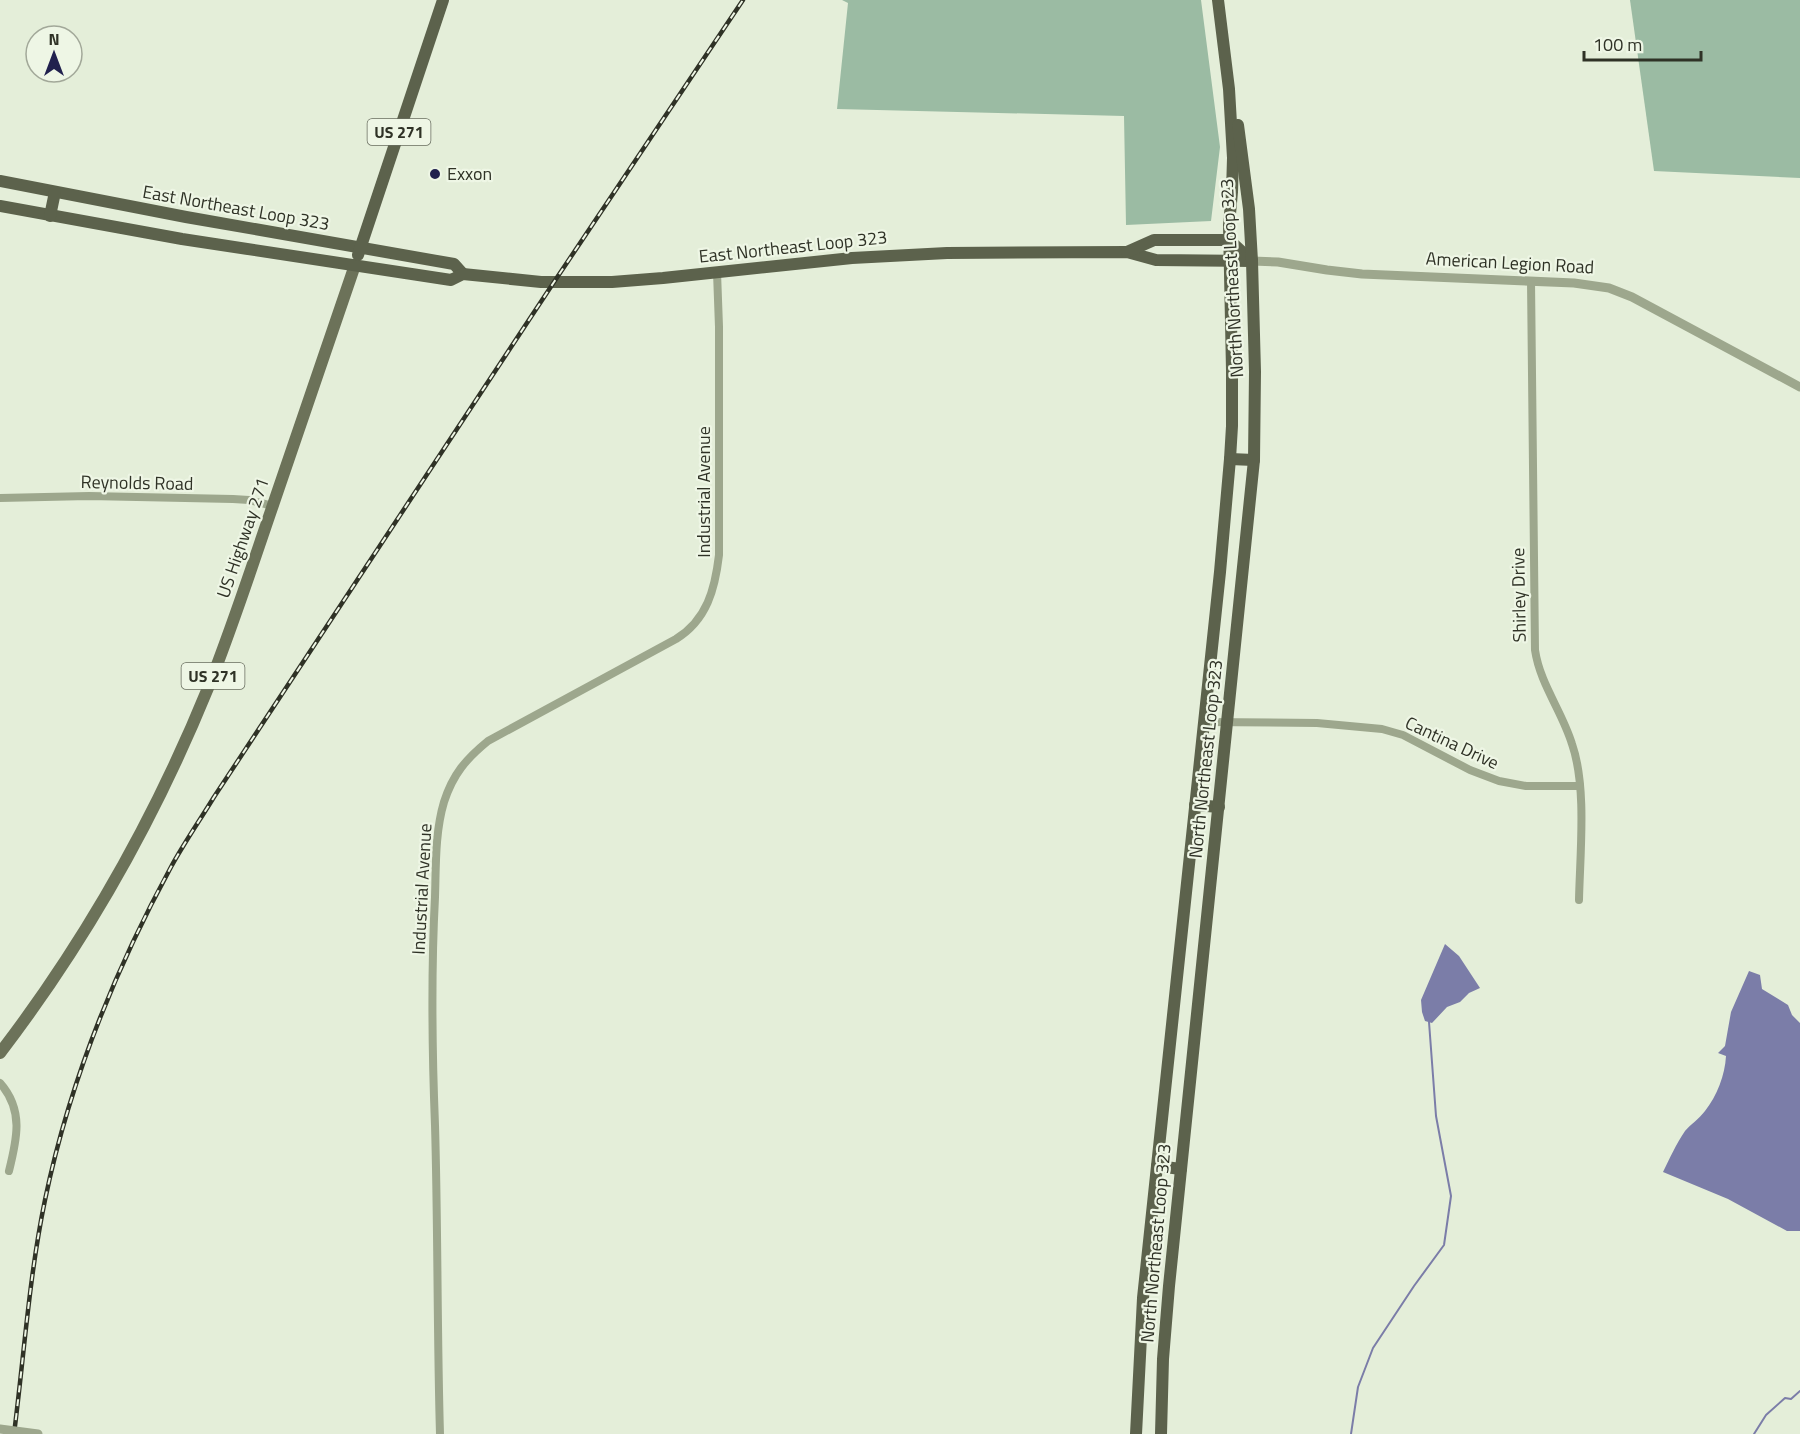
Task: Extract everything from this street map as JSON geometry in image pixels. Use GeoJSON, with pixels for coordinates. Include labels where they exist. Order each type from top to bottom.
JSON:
{"type":"FeatureCollection","features":[{"type":"Feature","properties":{"kind":"highway","name":"US Highway 271"},"geometry":{"type":"LineString","coordinates":[[355,265],[443,0]]}},
{"type":"Feature","properties":{"kind":"highway","name":"North Northeast Loop 323"},"geometry":{"type":"LineString","coordinates":[[1137,1434],[1143,1298],[1230,459],[1232,370],[1229,240],[1233,175],[1229,89],[1218,0]]}},
{"type":"Feature","properties":{"kind":"highway","name":"North Northeast Loop 323"},"geometry":{"type":"LineString","coordinates":[[1161,1434],[1165,1328],[1254,460],[1256,394],[1249,209],[1236,110],[1229,89]]}},
{"type":"Feature","properties":{"kind":"highway","name":"East Northeast Loop 323"},"geometry":{"type":"LineString","coordinates":[[0,181],[360,249],[454,264],[463,274]]}},
{"type":"Feature","properties":{"kind":"highway"},"geometry":{"type":"LineString","coordinates":[[50,216],[54,192]]}},
{"type":"Feature","properties":{"kind":"highway","name":"East Northeast Loop 323"},"geometry":{"type":"LineString","coordinates":[[0,206],[182,239],[451,280],[463,274],[541,282],[581,283],[637,280],[897,255],[1126,252],[1156,260],[1229,260]]}},
{"type":"Feature","properties":{"kind":"highway"},"geometry":{"type":"LineString","coordinates":[[182,239],[186,217]]}},
{"type":"Feature","properties":{"kind":"highway","name":"East Northeast Loop 323"},"geometry":{"type":"LineString","coordinates":[[1126,252],[1154,240],[1229,240]]}},
{"type":"Feature","properties":{"kind":"highway"},"geometry":{"type":"LineString","coordinates":[[1229,240],[1252,261]]}},
{"type":"Feature","properties":{"kind":"highway","name":"American Legion Road"},"geometry":{"type":"LineString","coordinates":[[1229,260],[1252,261]]}},
{"type":"Feature","properties":{"kind":"highway"},"geometry":{"type":"LineString","coordinates":[[1230,459],[1254,460]]}},
{"type":"Feature","properties":{"kind":"highway"},"geometry":{"type":"LineString","coordinates":[[1195,805],[1219,807]]}},
{"type":"Feature","properties":{"kind":"highway"},"geometry":{"type":"LineString","coordinates":[[1157,1166],[1181,1169]]}},
{"type":"Feature","properties":{"kind":"main road","name":"US Highway 271"},"geometry":{"type":"LineString","coordinates":[[0,1053],[53,979],[129,854],[197,713],[221,654],[355,265]]}},
{"type":"Feature","properties":{"kind":"street","name":"American Legion Road"},"geometry":{"type":"LineString","coordinates":[[1252,261],[1278,262],[1354,273],[1586,284],[1621,292],[1646,303],[1800,387]]}},
{"type":"Feature","properties":{"kind":"street","name":"Industrial Avenue"},"geometry":{"type":"LineString","coordinates":[[440,1434],[437,1179],[432,1030],[435,881],[439,829],[444,804],[453,782],[468,758],[489,741],[676,639],[692,627],[704,611],[715,585],[719,555],[717,272]]}},
{"type":"Feature","properties":{"kind":"street","name":"Shirley Drive"},"geometry":{"type":"LineString","coordinates":[[1531,281],[1535,650],[1541,676],[1572,743],[1580,786],[1580,900]]}},
{"type":"Feature","properties":{"kind":"street","name":"Reynolds Road"},"geometry":{"type":"LineString","coordinates":[[0,498],[89,496],[241,499],[273,506]]}},
{"type":"Feature","properties":{"kind":"street","name":"Cantina Drive"},"geometry":{"type":"LineString","coordinates":[[1204,722],[1323,723],[1382,729],[1403,735],[1470,770],[1499,781],[1534,786],[1580,786]]}},
{"type":"Feature","properties":{"kind":"street"},"geometry":{"type":"LineString","coordinates":[[0,1083],[11,1100],[17,1122],[16,1143],[9,1171]]}},
{"type":"Feature","properties":{"kind":"street"},"geometry":{"type":"LineString","coordinates":[[0,1429],[39,1434]]}},
{"type":"Feature","properties":{"kind":"green space"},"geometry":{"type":"Polygon","coordinates":[[[842,0],[1201,0],[1220,147],[1211,221],[1126,225],[1124,116],[837,109],[848,3],[842,0]]]}},
{"type":"Feature","properties":{"kind":"green space"},"geometry":{"type":"Polygon","coordinates":[[[1630,0],[1800,0],[1800,178],[1654,171],[1630,0]]]}},
{"type":"Feature","properties":{"kind":"water"},"geometry":{"type":"Polygon","coordinates":[[[1445,944],[1459,956],[1480,988],[1469,993],[1460,1002],[1447,1007],[1432,1023],[1425,1021],[1421,1000],[1445,944]]]}},
{"type":"Feature","properties":{"kind":"water"},"geometry":{"type":"Polygon","coordinates":[[[1749,971],[1760,975],[1762,989],[1788,1005],[1792,1015],[1800,1023],[1800,1231],[1787,1231],[1728,1199],[1663,1172],[1685,1131],[1705,1111],[1717,1092],[1726,1056],[1718,1053],[1725,1046],[1731,1012],[1749,971]]]}},
{"type":"Feature","properties":{"kind":"waterway"},"geometry":{"type":"LineString","coordinates":[[1351,1434],[1358,1387],[1373,1348],[1444,1245],[1451,1196],[1436,1116],[1429,1022]]}},
{"type":"Feature","properties":{"kind":"waterway"},"geometry":{"type":"LineString","coordinates":[[1754,1434],[1766,1415],[1785,1398],[1791,1399],[1800,1391]]}},
{"type":"Feature","properties":{"kind":"railway"},"geometry":{"type":"LineString","coordinates":[[14,1434],[35,1258],[55,1157],[96,1029],[150,906],[176,858],[214,797],[743,0]]}},
{"type":"Feature","properties":{"kind":"place","name":"Exxon"},"geometry":{"type":"Point","coordinates":[435,174]}}]}
